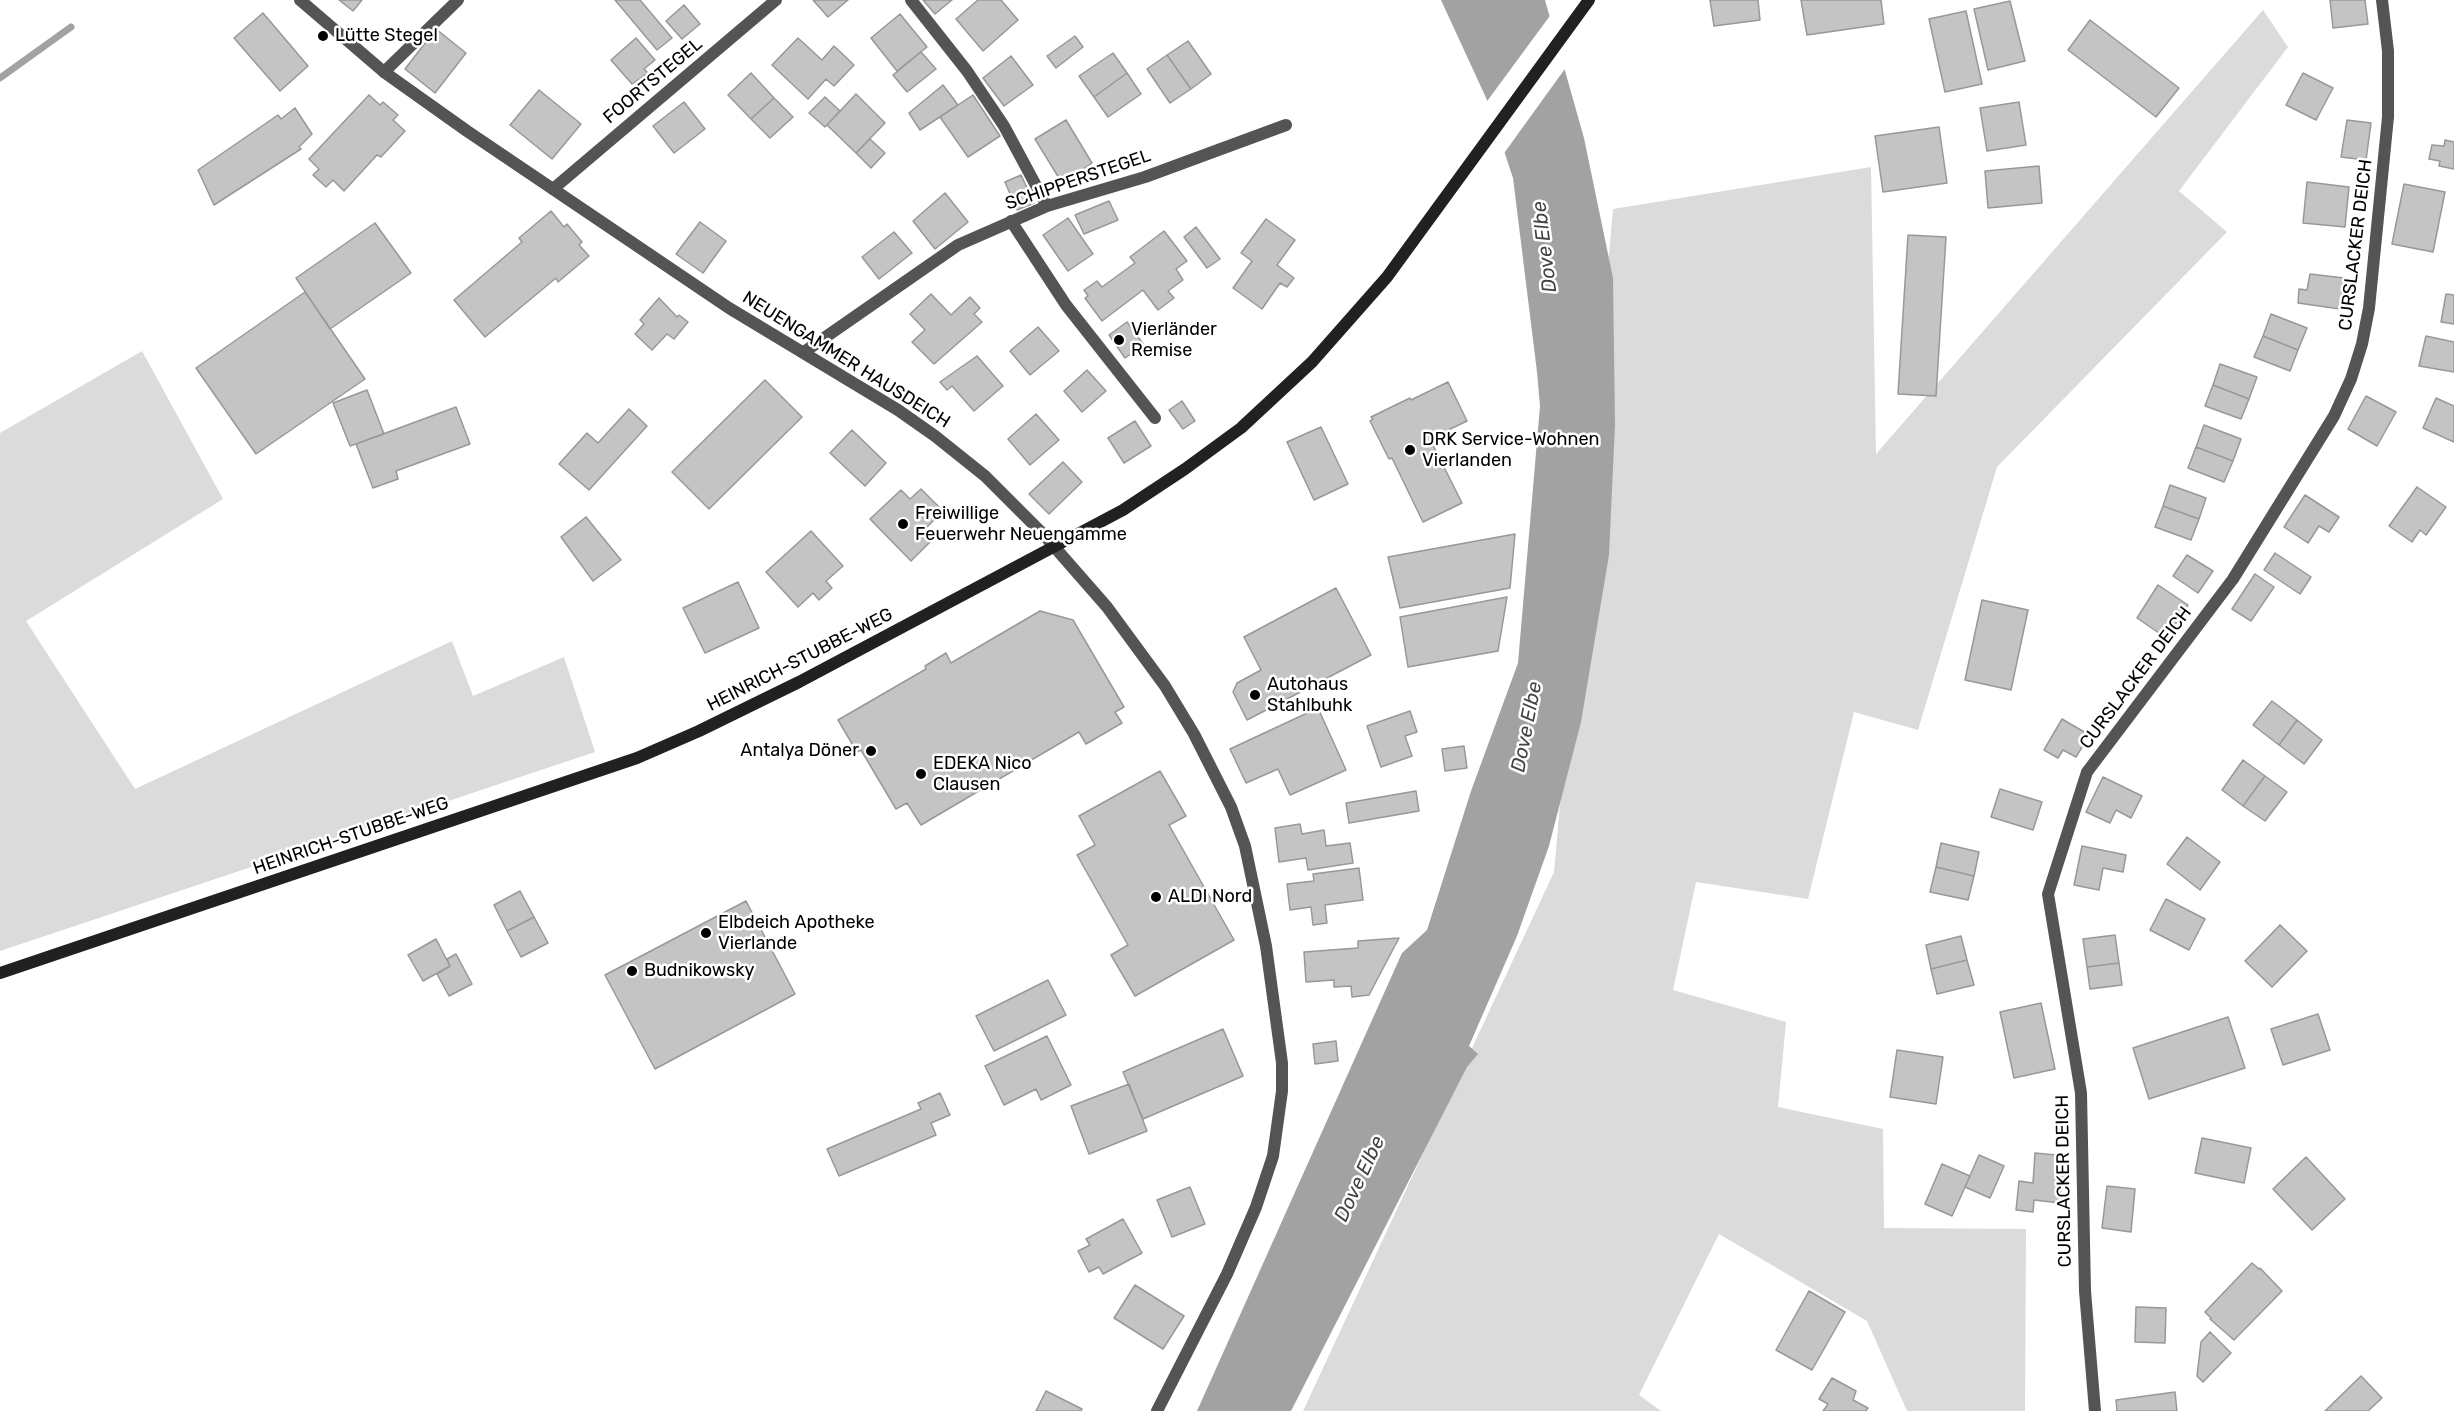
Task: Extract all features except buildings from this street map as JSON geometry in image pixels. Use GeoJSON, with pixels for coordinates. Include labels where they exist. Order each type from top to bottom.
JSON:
{"type":"FeatureCollection","features":[{"type":"Feature","properties":{"kind":"main road","name":"HEINRICH-STUBBE-WEG"},"geometry":{"type":"LineString","coordinates":[[0,973],[637,758],[789,687],[1123,510],[1241,428],[1312,362],[1387,277],[1589,0]]}},
{"type":"Feature","properties":{"kind":"street","name":"NEUENGAMMER HAUSDEICH"},"geometry":{"type":"LineString","coordinates":[[300,0],[384,72],[553,189],[729,308],[898,410],[936,436],[986,476],[1055,546],[1107,607],[1165,686],[1194,734],[1231,807],[1245,846],[1260,910],[1282,1063],[1279,1124],[1273,1156],[1263,1188],[1227,1274],[1157,1411]]}},
{"type":"Feature","properties":{"kind":"street"},"geometry":{"type":"LineString","coordinates":[[384,72],[458,0]]}},
{"type":"Feature","properties":{"kind":"street","name":"FOORTSTEGEL"},"geometry":{"type":"LineString","coordinates":[[553,189],[776,0]]}},
{"type":"Feature","properties":{"kind":"street"},"geometry":{"type":"LineString","coordinates":[[910,0],[974,80],[1004,126],[1047,206]]}},
{"type":"Feature","properties":{"kind":"street","name":"CURSLACKER DEICH"},"geometry":{"type":"LineString","coordinates":[[2095,1411],[2085,1292],[2081,1094],[2048,894],[2087,772],[2233,579],[2334,416],[2351,379],[2362,344],[2369,308],[2388,117],[2388,51],[2382,0]]}},
{"type":"Feature","properties":{"kind":"street","name":"SCHIPPERSTEGEL"},"geometry":{"type":"LineString","coordinates":[[804,352],[958,245],[1047,206],[1145,177],[1286,125]]}},
{"type":"Feature","properties":{"kind":"street"},"geometry":{"type":"LineString","coordinates":[[1011,221],[1066,305],[1155,418]]}},
{"type":"Feature","properties":{"kind":"shaded area"},"geometry":{"type":"Polygon","coordinates":[[[2263,10],[2288,47],[2179,191],[2227,232],[1997,467],[1918,730],[1854,712],[1808,899],[1696,882],[1673,990],[1786,1022],[1778,1107],[1883,1129],[1884,1228],[2026,1229],[2025,1411],[1907,1411],[1867,1321],[1719,1234],[1639,1395],[1661,1411],[1303,1411],[1554,872],[1613,209],[1871,167],[1876,454],[2263,10]]]}},
{"type":"Feature","properties":{"kind":"shaded area"},"geometry":{"type":"Polygon","coordinates":[[[142,351],[223,499],[26,621],[135,789],[452,641],[473,696],[564,657],[595,752],[0,951],[0,433],[142,351]]]}},
{"type":"Feature","properties":{"kind":"water","name":"Dove Elbe"},"geometry":{"type":"Polygon","coordinates":[[[1441,0],[1545,0],[1584,138],[1613,278],[1615,425],[1609,555],[1581,722],[1549,846],[1517,936],[1469,1046],[1478,1054],[1467,1067],[1291,1411],[1197,1411],[1402,953],[1427,930],[1471,791],[1518,663],[1540,406],[1537,372],[1513,178],[1487,100],[1441,0]]]}},
{"type":"Feature","properties":{"kind":"pier"},"geometry":{"type":"Polygon","coordinates":[[[1552,13],[1567,66],[1502,156],[1485,104],[1552,13]]]}},
{"type":"Feature","properties":{"kind":"waterway"},"geometry":{"type":"LineString","coordinates":[[0,78],[71,27]]}},
{"type":"Feature","properties":{"kind":"place","name":"Lütte Stegel"},"geometry":{"type":"Point","coordinates":[323,36]}},
{"type":"Feature","properties":{"kind":"place","name":"Vierländer Remise"},"geometry":{"type":"Point","coordinates":[1119,340]}},
{"type":"Feature","properties":{"kind":"place","name":"DRK Service-Wohnen Vierlanden"},"geometry":{"type":"Point","coordinates":[1410,450]}},
{"type":"Feature","properties":{"kind":"place","name":"Freiwillige Feuerwehr Neuengamme"},"geometry":{"type":"Point","coordinates":[903,524]}},
{"type":"Feature","properties":{"kind":"place","name":"Autohaus Stahlbuhk"},"geometry":{"type":"Point","coordinates":[1255,695]}},
{"type":"Feature","properties":{"kind":"place","name":"Antalya Döner"},"geometry":{"type":"Point","coordinates":[871,751]}},
{"type":"Feature","properties":{"kind":"place","name":"EDEKA Nico Clausen"},"geometry":{"type":"Point","coordinates":[921,774]}},
{"type":"Feature","properties":{"kind":"place","name":"ALDI Nord"},"geometry":{"type":"Point","coordinates":[1156,897]}},
{"type":"Feature","properties":{"kind":"place","name":"Elbdeich Apotheke Vierlande"},"geometry":{"type":"Point","coordinates":[706,933]}},
{"type":"Feature","properties":{"kind":"place","name":"Budnikowsky"},"geometry":{"type":"Point","coordinates":[632,971]}}]}
